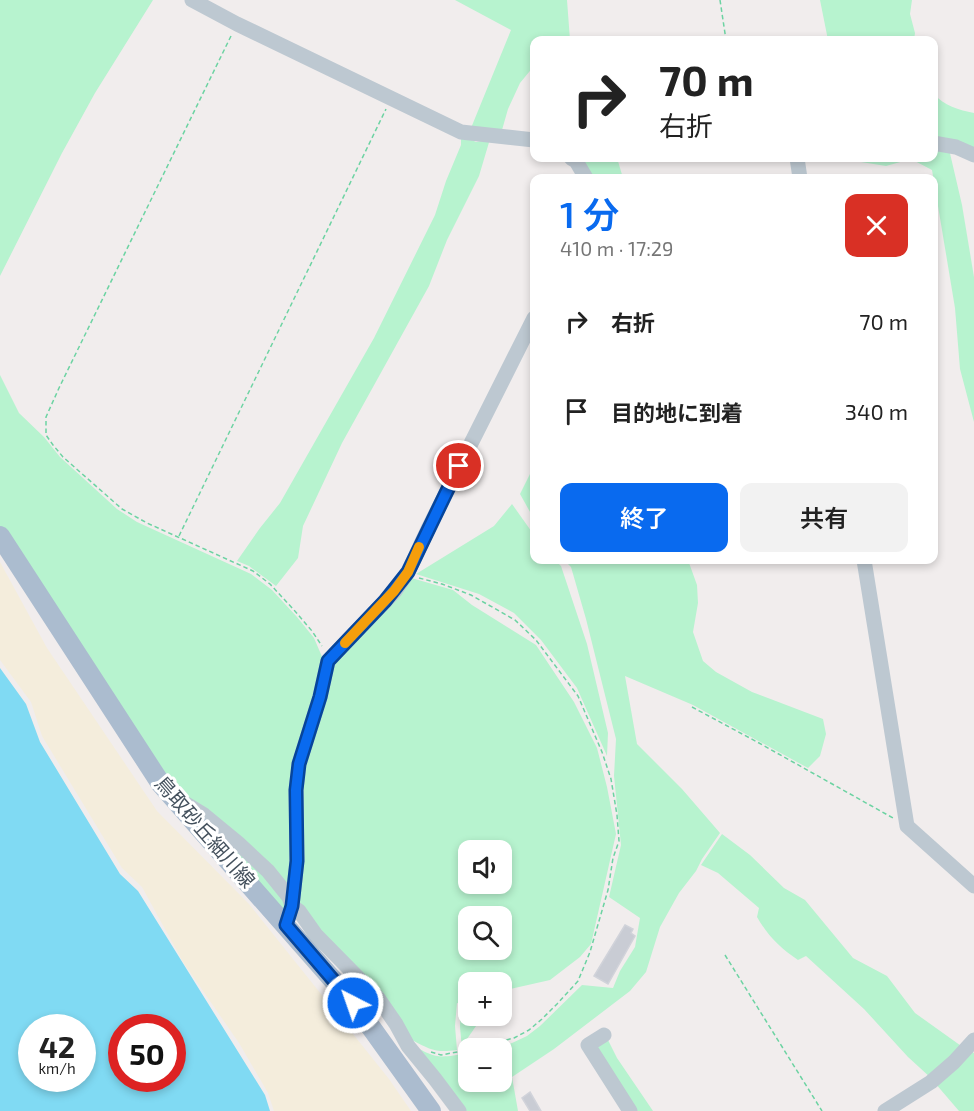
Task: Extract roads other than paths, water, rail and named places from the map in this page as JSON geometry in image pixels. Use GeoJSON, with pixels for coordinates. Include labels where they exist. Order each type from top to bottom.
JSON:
{"type":"FeatureCollection","features":[{"type":"Feature","properties":{"kind":"main road","name":"鳥取砂丘細川線"},"geometry":{"type":"LineString","coordinates":[[0,536],[161,784],[355,1005],[431,1111]]}},
{"type":"Feature","properties":{"kind":"street"},"geometry":{"type":"LineString","coordinates":[[192,0],[461,132],[530,140]]}},
{"type":"Feature","properties":{"kind":"street"},"geometry":{"type":"LineString","coordinates":[[938,143],[956,147],[974,155]]}},
{"type":"Feature","properties":{"kind":"street"},"geometry":{"type":"LineString","coordinates":[[286,925],[292,906],[297,861],[296,790],[299,764],[320,697],[328,661],[388,598],[408,572],[530,326]]}},
{"type":"Feature","properties":{"kind":"street"},"geometry":{"type":"LineString","coordinates":[[865,564],[907,826],[974,886]]}},
{"type":"Feature","properties":{"kind":"street"},"geometry":{"type":"LineString","coordinates":[[186,804],[204,815],[268,871],[289,897],[292,906],[299,911],[316,934],[378,998],[408,1046],[459,1111]]}},
{"type":"Feature","properties":{"kind":"street"},"geometry":{"type":"LineString","coordinates":[[604,1035],[588,1045],[630,1111]]}},
{"type":"Feature","properties":{"kind":"street"},"geometry":{"type":"LineString","coordinates":[[885,1111],[931,1082],[974,1040]]}},
{"type":"Feature","properties":{"kind":"water"},"geometry":{"type":"Polygon","coordinates":[[[0,668],[26,704],[40,742],[120,874],[138,891],[265,1095],[270,1111],[0,1111],[0,668]]]}}]}
